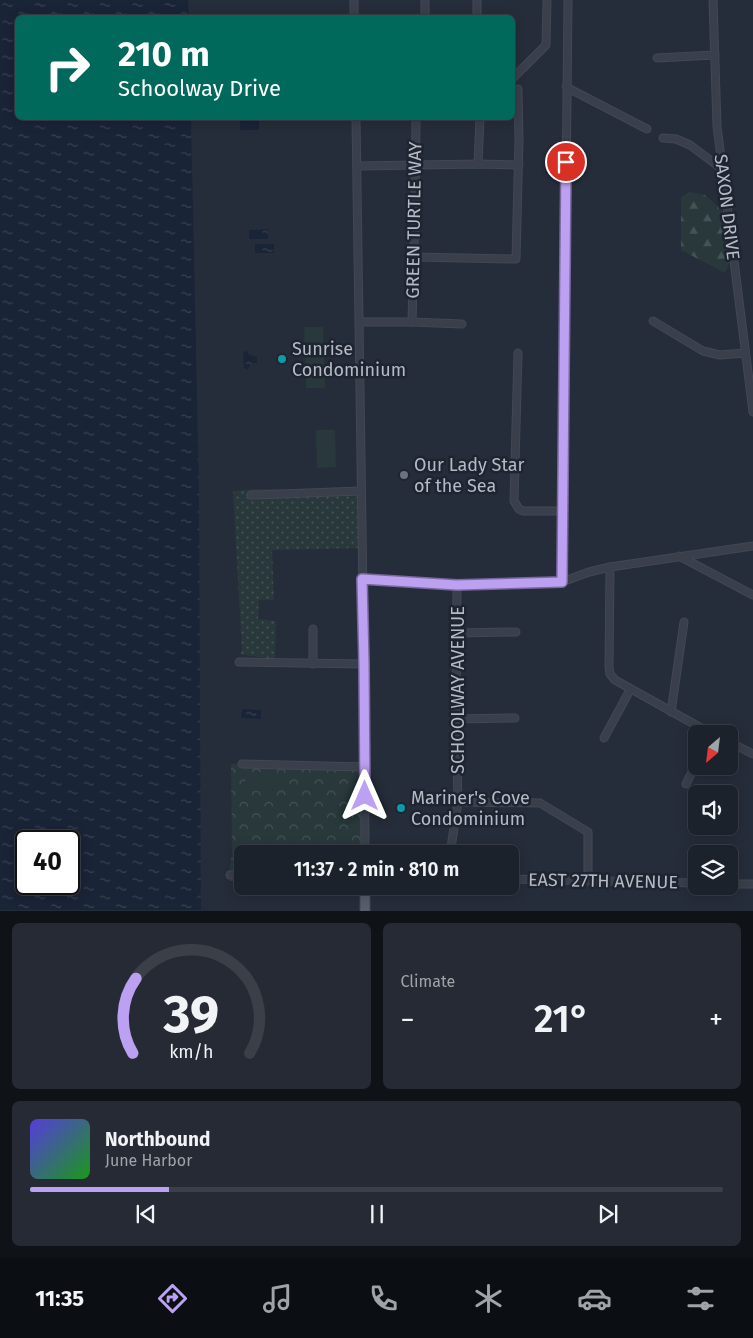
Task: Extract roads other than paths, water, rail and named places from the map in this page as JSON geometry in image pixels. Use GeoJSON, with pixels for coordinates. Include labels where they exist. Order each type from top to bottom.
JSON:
{"type":"FeatureCollection","features":[{"type":"Feature","properties":{"kind":"main road"},"geometry":{"type":"LineString","coordinates":[[365,895],[365,910]]}},
{"type":"Feature","properties":{"kind":"street"},"geometry":{"type":"LineString","coordinates":[[354,0],[354,15]]}},
{"type":"Feature","properties":{"kind":"street"},"geometry":{"type":"LineString","coordinates":[[425,0],[425,15]]}},
{"type":"Feature","properties":{"kind":"street"},"geometry":{"type":"LineString","coordinates":[[477,0],[477,15]]}},
{"type":"Feature","properties":{"kind":"street"},"geometry":{"type":"LineString","coordinates":[[515,76],[546,45],[547,0]]}},
{"type":"Feature","properties":{"kind":"street"},"geometry":{"type":"LineString","coordinates":[[562,582],[568,0]]}},
{"type":"Feature","properties":{"kind":"street","name":"SAXON DRIVE"},"geometry":{"type":"LineString","coordinates":[[713,0],[717,126],[753,412]]}},
{"type":"Feature","properties":{"kind":"street"},"geometry":{"type":"LineString","coordinates":[[656,58],[715,55]]}},
{"type":"Feature","properties":{"kind":"street"},"geometry":{"type":"LineString","coordinates":[[566,87],[647,129]]}},
{"type":"Feature","properties":{"kind":"street"},"geometry":{"type":"LineString","coordinates":[[414,258],[516,259],[519,165],[518,89]]}},
{"type":"Feature","properties":{"kind":"street"},"geometry":{"type":"LineString","coordinates":[[356,120],[365,845]]}},
{"type":"Feature","properties":{"kind":"street","name":"GREEN TURTLE WAY"},"geometry":{"type":"LineString","coordinates":[[412,322],[416,120]]}},
{"type":"Feature","properties":{"kind":"street"},"geometry":{"type":"LineString","coordinates":[[478,164],[480,120]]}},
{"type":"Feature","properties":{"kind":"street"},"geometry":{"type":"LineString","coordinates":[[663,138],[676,138],[690,145],[722,169]]}},
{"type":"Feature","properties":{"kind":"street"},"geometry":{"type":"LineString","coordinates":[[357,166],[519,165]]}},
{"type":"Feature","properties":{"kind":"street"},"geometry":{"type":"LineString","coordinates":[[653,321],[703,351],[720,355],[745,353]]}},
{"type":"Feature","properties":{"kind":"street"},"geometry":{"type":"LineString","coordinates":[[359,322],[462,324]]}},
{"type":"Feature","properties":{"kind":"street"},"geometry":{"type":"LineString","coordinates":[[518,353],[514,501],[519,509],[523,511],[563,512]]}},
{"type":"Feature","properties":{"kind":"street"},"geometry":{"type":"LineString","coordinates":[[251,495],[361,490]]}},
{"type":"Feature","properties":{"kind":"street","name":"SCHOOLWAY AVENUE"},"geometry":{"type":"LineString","coordinates":[[451,845],[458,802],[456,719],[457,585],[562,582],[610,566],[753,546]]}},
{"type":"Feature","properties":{"kind":"street"},"geometry":{"type":"LineString","coordinates":[[679,556],[753,596]]}},
{"type":"Feature","properties":{"kind":"street"},"geometry":{"type":"LineString","coordinates":[[610,566],[610,674],[614,680],[630,690],[695,725]]}},
{"type":"Feature","properties":{"kind":"street"},"geometry":{"type":"LineString","coordinates":[[362,579],[457,585]]}},
{"type":"Feature","properties":{"kind":"street"},"geometry":{"type":"LineString","coordinates":[[671,712],[684,622]]}},
{"type":"Feature","properties":{"kind":"street"},"geometry":{"type":"LineString","coordinates":[[313,629],[313,664]]}},
{"type":"Feature","properties":{"kind":"street"},"geometry":{"type":"LineString","coordinates":[[457,633],[516,632]]}},
{"type":"Feature","properties":{"kind":"street"},"geometry":{"type":"LineString","coordinates":[[239,662],[364,664]]}},
{"type":"Feature","properties":{"kind":"street"},"geometry":{"type":"LineString","coordinates":[[604,738],[630,690]]}},
{"type":"Feature","properties":{"kind":"street"},"geometry":{"type":"LineString","coordinates":[[456,719],[515,718]]}},
{"type":"Feature","properties":{"kind":"street"},"geometry":{"type":"LineString","coordinates":[[738,746],[753,754]]}},
{"type":"Feature","properties":{"kind":"street"},"geometry":{"type":"LineString","coordinates":[[242,764],[364,767]]}},
{"type":"Feature","properties":{"kind":"street"},"geometry":{"type":"LineString","coordinates":[[686,784],[690,775]]}},
{"type":"Feature","properties":{"kind":"street"},"geometry":{"type":"LineString","coordinates":[[458,802],[540,803],[588,832],[588,881]]}},
{"type":"Feature","properties":{"kind":"street"},"geometry":{"type":"LineString","coordinates":[[230,875],[234,875]]}},
{"type":"Feature","properties":{"kind":"street","name":"EAST 27TH AVENUE"},"geometry":{"type":"LineString","coordinates":[[519,879],[688,883]]}},
{"type":"Feature","properties":{"kind":"street"},"geometry":{"type":"LineString","coordinates":[[738,884],[753,884]]}},
{"type":"Feature","properties":{"kind":"water"},"geometry":{"type":"Polygon","coordinates":[[[0,0],[188,0],[189,15],[15,15],[15,120],[191,120],[199,485],[201,910],[0,910],[0,0]]]}},
{"type":"Feature","properties":{"kind":"water"},"geometry":{"type":"Polygon","coordinates":[[[240,121],[259,121],[259,130],[240,130],[240,121]]]}},
{"type":"Feature","properties":{"kind":"water"},"geometry":{"type":"Polygon","coordinates":[[[268,229],[268,239],[249,239],[249,230],[268,229]]]}},
{"type":"Feature","properties":{"kind":"water"},"geometry":{"type":"Polygon","coordinates":[[[255,244],[274,244],[274,253],[255,253],[255,244]]]}},
{"type":"Feature","properties":{"kind":"water"},"geometry":{"type":"Polygon","coordinates":[[[247,351],[249,355],[257,357],[257,363],[250,365],[248,370],[244,368],[243,352],[247,351]]]}},
{"type":"Feature","properties":{"kind":"water"},"geometry":{"type":"Polygon","coordinates":[[[242,709],[261,710],[261,719],[241,718],[242,709]]]}},
{"type":"Feature","properties":{"kind":"place","name":"Sunrise Condominium"},"geometry":{"type":"Point","coordinates":[282,359]}},
{"type":"Feature","properties":{"kind":"place","name":"Our Lady Star of the Sea"},"geometry":{"type":"Point","coordinates":[404,475]}},
{"type":"Feature","properties":{"kind":"place","name":"Mariner's Cove Condominium"},"geometry":{"type":"Point","coordinates":[401,808]}}]}
